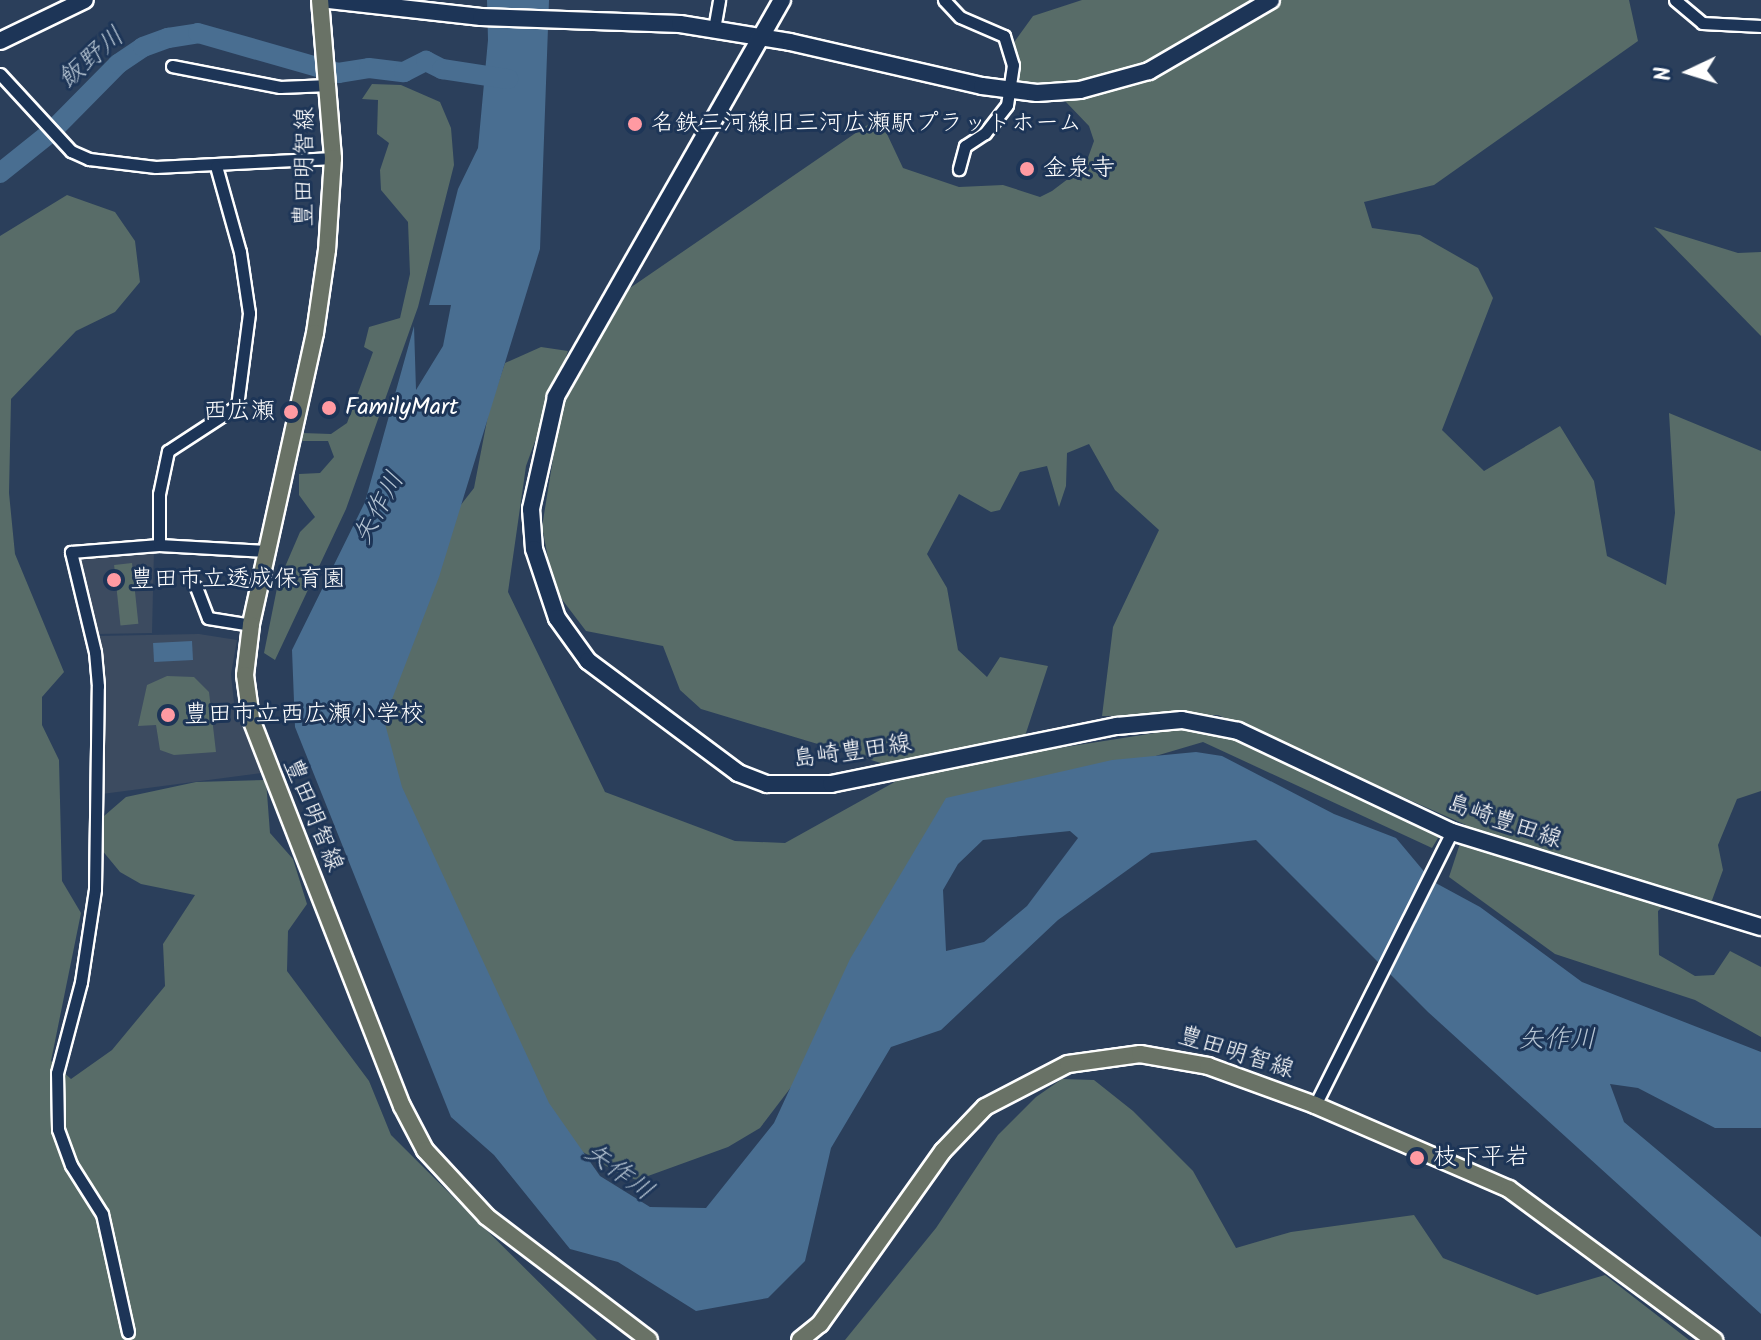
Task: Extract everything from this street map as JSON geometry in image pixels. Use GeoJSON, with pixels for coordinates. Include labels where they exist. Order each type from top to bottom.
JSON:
{"type":"FeatureCollection","features":[{"type":"Feature","properties":{"kind":"main road"},"geometry":{"type":"LineString","coordinates":[[0,41],[85,0]]}},
{"type":"Feature","properties":{"kind":"main road","name":"豊田明智線"},"geometry":{"type":"LineString","coordinates":[[320,0],[333,158],[315,333],[251,625],[246,693],[259,747],[412,1127],[469,1201],[649,1340]]}},
{"type":"Feature","properties":{"kind":"main road"},"geometry":{"type":"LineString","coordinates":[[329,0],[452,14],[714,29],[1008,89],[1080,90],[1149,71],[1271,0]]}},
{"type":"Feature","properties":{"kind":"main road","name":"島崎豊田線"},"geometry":{"type":"LineString","coordinates":[[782,0],[764,38],[556,397],[531,509],[534,549],[557,618],[581,653],[706,751],[738,773],[767,784],[831,784],[1117,726],[1182,720],[1238,731],[1449,837],[1761,927]]}},
{"type":"Feature","properties":{"kind":"main road","name":"豊田明智線"},"geometry":{"type":"LineString","coordinates":[[800,1340],[829,1313],[967,1124],[1034,1078],[1099,1057],[1159,1054],[1315,1105],[1509,1189],[1714,1340]]}},
{"type":"Feature","properties":{"kind":"street"},"geometry":{"type":"LineString","coordinates":[[714,29],[719,0]]}},
{"type":"Feature","properties":{"kind":"street"},"geometry":{"type":"LineString","coordinates":[[944,0],[960,17],[1004,36],[1013,65],[1003,113],[965,146],[959,169]]}},
{"type":"Feature","properties":{"kind":"street"},"geometry":{"type":"LineString","coordinates":[[1675,0],[1702,23],[1737,29],[1761,26]]}},
{"type":"Feature","properties":{"kind":"street"},"geometry":{"type":"LineString","coordinates":[[172,66],[280,87],[329,82]]}},
{"type":"Feature","properties":{"kind":"street"},"geometry":{"type":"LineString","coordinates":[[0,74],[63,143],[97,161],[216,166],[272,158],[333,158]]}},
{"type":"Feature","properties":{"kind":"street"},"geometry":{"type":"LineString","coordinates":[[159,545],[159,494],[168,451],[232,411],[239,393],[249,313],[240,252],[216,166]]}},
{"type":"Feature","properties":{"kind":"street"},"geometry":{"type":"LineString","coordinates":[[128,1332],[102,1214],[71,1165],[58,1129],[57,1073],[81,982],[95,873],[98,686],[71,552],[159,545],[266,551]]}},
{"type":"Feature","properties":{"kind":"street"},"geometry":{"type":"LineString","coordinates":[[196,587],[208,618],[251,625]]}},
{"type":"Feature","properties":{"kind":"street"},"geometry":{"type":"LineString","coordinates":[[1315,1105],[1449,837]]}},
{"type":"Feature","properties":{"kind":"shaded area","name":"豊田市立透成保育園"},"geometry":{"type":"Polygon","coordinates":[[[154,550],[152,633],[96,634],[75,556],[154,550]]]}},
{"type":"Feature","properties":{"kind":"shaded area","name":"豊田市立西広瀬小学校"},"geometry":{"type":"Polygon","coordinates":[[[199,634],[237,640],[231,674],[234,703],[262,773],[102,794],[96,636],[199,634]]]}},
{"type":"Feature","properties":{"kind":"green space"},"geometry":{"type":"Polygon","coordinates":[[[1082,0],[1629,0],[1638,41],[1434,185],[1364,202],[1372,228],[1420,235],[1478,268],[1493,298],[1442,430],[1484,471],[1560,426],[1594,481],[1607,556],[1666,585],[1675,513],[1669,413],[1761,451],[1761,791],[1737,799],[1718,845],[1723,870],[1711,903],[1672,898],[1658,911],[1659,955],[1695,976],[1714,975],[1730,951],[1761,967],[1761,1037],[1695,1000],[1555,954],[1449,877],[1466,825],[1218,715],[1102,716],[1113,627],[1159,530],[1115,490],[1089,444],[1067,453],[1066,486],[1059,507],[1047,466],[1020,472],[1000,510],[991,512],[959,494],[927,554],[947,588],[958,650],[987,677],[1000,657],[1048,666],[1025,736],[891,766],[701,709],[680,690],[663,646],[586,631],[554,589],[542,527],[561,409],[627,290],[879,117],[903,168],[959,187],[1003,185],[1040,197],[1052,191],[1085,166],[1094,141],[1089,126],[1065,101],[1046,89],[1015,84],[1015,41],[1033,16],[1082,0]]]}},
{"type":"Feature","properties":{"kind":"green space"},"geometry":{"type":"Polygon","coordinates":[[[372,84],[401,85],[440,102],[451,128],[454,165],[418,307],[346,509],[275,660],[264,653],[278,583],[300,532],[315,517],[299,495],[299,474],[320,473],[334,457],[328,441],[300,441],[302,433],[331,434],[347,423],[373,352],[364,347],[369,327],[400,318],[410,274],[408,222],[381,190],[380,170],[389,143],[377,134],[378,100],[362,99],[372,84]]]}},
{"type":"Feature","properties":{"kind":"green space"},"geometry":{"type":"Polygon","coordinates":[[[67,195],[115,212],[135,241],[140,282],[115,312],[76,331],[11,399],[9,493],[15,554],[64,672],[42,697],[42,725],[59,760],[62,881],[81,913],[51,1061],[71,1079],[112,1050],[165,986],[163,944],[195,895],[141,884],[120,872],[101,849],[104,816],[126,797],[196,782],[266,780],[270,833],[293,859],[307,904],[288,931],[287,971],[369,1081],[391,1135],[597,1340],[0,1340],[0,236],[67,195]]]}},
{"type":"Feature","properties":{"kind":"green space"},"geometry":{"type":"Polygon","coordinates":[[[1654,227],[1738,253],[1761,252],[1761,336],[1654,227]]]}},
{"type":"Feature","properties":{"kind":"green space"},"geometry":{"type":"Polygon","coordinates":[[[541,347],[568,351],[526,466],[508,592],[605,792],[735,841],[785,843],[900,779],[944,766],[1206,725],[1441,833],[1432,848],[1203,742],[1098,773],[961,798],[811,1061],[760,1128],[728,1147],[637,1180],[621,1175],[568,1143],[412,829],[371,703],[442,529],[474,488],[489,410],[505,363],[541,347]]]}},
{"type":"Feature","properties":{"kind":"green space"},"geometry":{"type":"Polygon","coordinates":[[[132,563],[138,624],[120,626],[114,565],[132,563]]]}},
{"type":"Feature","properties":{"kind":"green space"},"geometry":{"type":"Polygon","coordinates":[[[167,676],[194,677],[209,692],[216,752],[174,755],[160,750],[156,725],[138,726],[147,685],[167,676]]]}},
{"type":"Feature","properties":{"kind":"green space"},"geometry":{"type":"Polygon","coordinates":[[[1062,1079],[1094,1080],[1133,1111],[1193,1171],[1236,1248],[1291,1232],[1414,1215],[1443,1258],[1537,1295],[1605,1275],[1689,1340],[845,1340],[936,1228],[998,1135],[1036,1097],[1062,1079]]]}},
{"type":"Feature","properties":{"kind":"water","name":"矢作川"},"geometry":{"type":"Polygon","coordinates":[[[487,0],[549,0],[540,249],[439,577],[384,720],[402,787],[549,1103],[600,1176],[650,1207],[706,1208],[774,1123],[850,959],[946,798],[1112,760],[1196,752],[1222,756],[1334,814],[1396,838],[1432,881],[1480,907],[1582,982],[1761,1052],[1761,1128],[1715,1128],[1638,1088],[1610,1084],[1624,1122],[1761,1237],[1761,1314],[1428,1012],[1256,840],[1151,853],[1058,920],[941,1030],[891,1047],[831,1148],[805,1261],[768,1298],[696,1311],[618,1262],[570,1249],[494,1155],[451,1117],[295,727],[292,650],[365,502],[414,326],[416,390],[443,346],[451,305],[429,305],[458,189],[478,148],[488,40],[487,0]],[[1070,831],[983,840],[958,864],[943,890],[946,951],[984,942],[1027,906],[1078,838],[1070,831]]]}},
{"type":"Feature","properties":{"kind":"water"},"geometry":{"type":"Polygon","coordinates":[[[192,641],[193,660],[154,662],[153,643],[192,641]]]}},
{"type":"Feature","properties":{"kind":"waterway","name":"飯野川"},"geometry":{"type":"LineString","coordinates":[[0,173],[50,133],[118,64],[143,47],[168,38],[198,33],[338,73],[369,68],[404,72],[426,61],[442,69],[508,79]]}},
{"type":"Feature","properties":{"kind":"place","name":"名鉄三河線旧三河広瀬駅プラットホーム"},"geometry":{"type":"Point","coordinates":[635,124]}},
{"type":"Feature","properties":{"kind":"place","name":"金泉寺"},"geometry":{"type":"Point","coordinates":[1027,169]}},
{"type":"Feature","properties":{"kind":"place","name":"FamilyMart"},"geometry":{"type":"Point","coordinates":[329,408]}},
{"type":"Feature","properties":{"kind":"place","name":"西広瀬"},"geometry":{"type":"Point","coordinates":[291,412]}},
{"type":"Feature","properties":{"kind":"place","name":"豊田市立透成保育園"},"geometry":{"type":"Point","coordinates":[114,580]}},
{"type":"Feature","properties":{"kind":"place","name":"豊田市立西広瀬小学校"},"geometry":{"type":"Point","coordinates":[168,715]}},
{"type":"Feature","properties":{"kind":"place","name":"枝下平岩"},"geometry":{"type":"Point","coordinates":[1417,1158]}}]}
